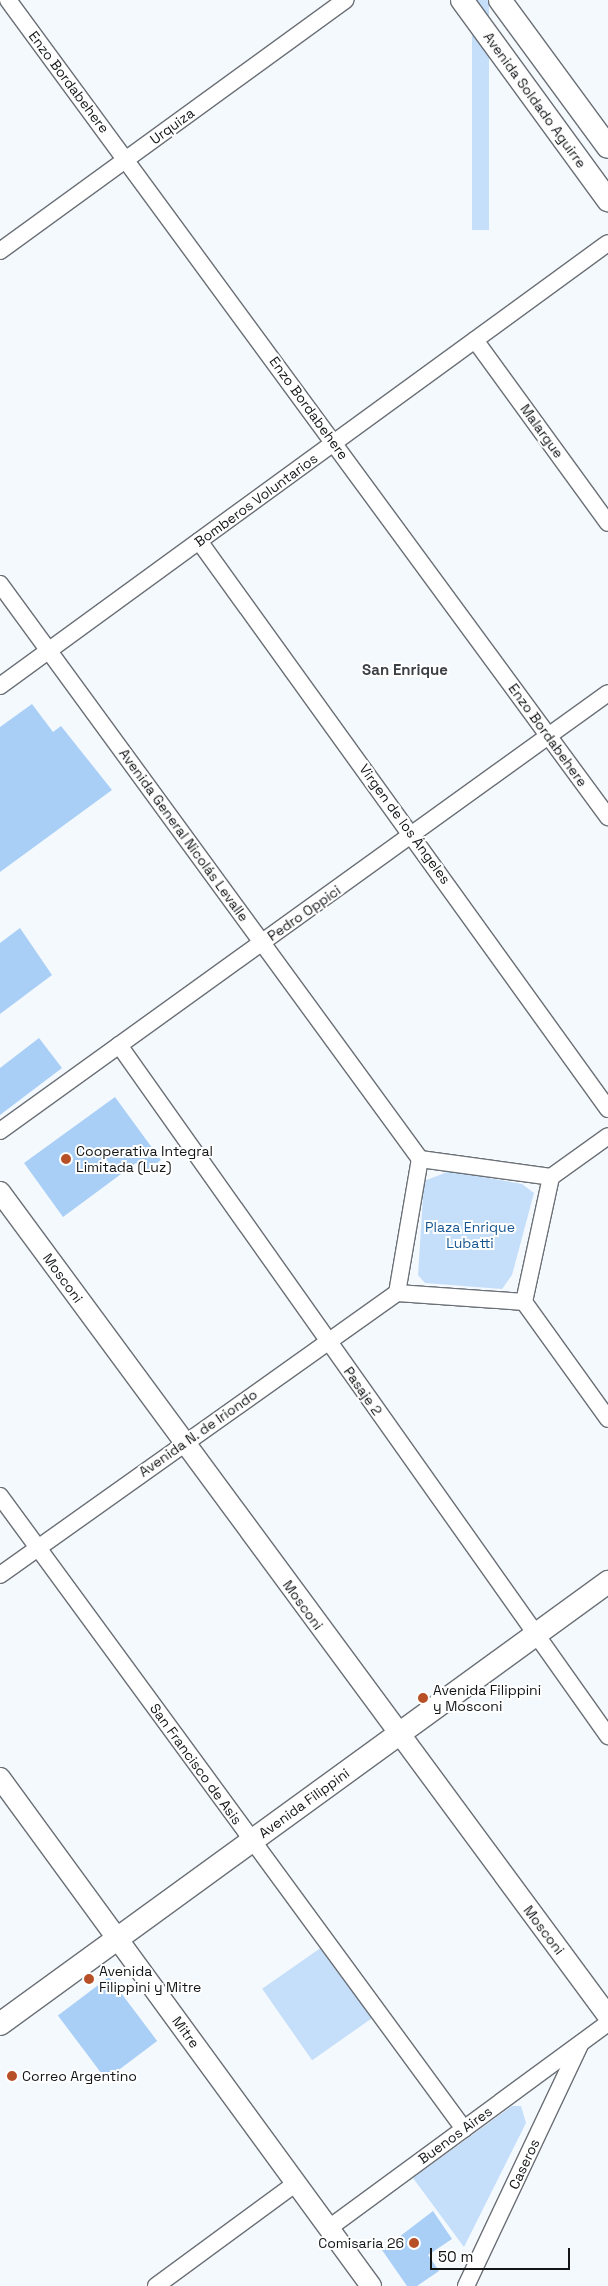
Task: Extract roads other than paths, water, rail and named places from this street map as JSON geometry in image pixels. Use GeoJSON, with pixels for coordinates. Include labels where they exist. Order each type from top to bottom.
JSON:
{"type":"FeatureCollection","features":[{"type":"Feature","properties":{"kind":"main road","name":"Avenida Soldado Aguirre"},"geometry":{"type":"LineString","coordinates":[[462,0],[608,200]]}},
{"type":"Feature","properties":{"kind":"main road"},"geometry":{"type":"LineString","coordinates":[[500,0],[608,147]]}},
{"type":"Feature","properties":{"kind":"main road","name":"Avenida Filippini"},"geometry":{"type":"LineString","coordinates":[[0,2024],[608,1582]]}},
{"type":"Feature","properties":{"kind":"street","name":"Enzo Bordabehere"},"geometry":{"type":"LineString","coordinates":[[8,0],[608,817]]}},
{"type":"Feature","properties":{"kind":"street","name":"Urquiza"},"geometry":{"type":"LineString","coordinates":[[0,251],[344,0]]}},
{"type":"Feature","properties":{"kind":"street","name":"Bomberos Voluntarios"},"geometry":{"type":"LineString","coordinates":[[0,686],[608,243]]}},
{"type":"Feature","properties":{"kind":"street","name":"Malargue"},"geometry":{"type":"LineString","coordinates":[[475,340],[608,523]]}},
{"type":"Feature","properties":{"kind":"street","name":"Virgen de los Ángeles"},"geometry":{"type":"LineString","coordinates":[[199,541],[414,837],[608,1109]]}},
{"type":"Feature","properties":{"kind":"street","name":"Avenida General Nicolás Levalle"},"geometry":{"type":"LineString","coordinates":[[0,584],[420,1158]]}},
{"type":"Feature","properties":{"kind":"street","name":"Pedro Oppici"},"geometry":{"type":"LineString","coordinates":[[0,1131],[262,942],[414,837],[608,694]]}},
{"type":"Feature","properties":{"kind":"street","name":"Pasaje 2"},"geometry":{"type":"LineString","coordinates":[[119,1045],[608,1736]]}},
{"type":"Feature","properties":{"kind":"street"},"geometry":{"type":"LineString","coordinates":[[608,1136],[551,1176],[524,1302],[608,1419]]}},
{"type":"Feature","properties":{"kind":"street"},"geometry":{"type":"LineString","coordinates":[[524,1302],[397,1293],[420,1158],[551,1176]]}},
{"type":"Feature","properties":{"kind":"street","name":"Mosconi"},"geometry":{"type":"LineString","coordinates":[[0,1192],[398,1734],[608,2016]]}},
{"type":"Feature","properties":{"kind":"street","name":"Avenida N. de Iriondo"},"geometry":{"type":"LineString","coordinates":[[0,1575],[184,1442],[397,1293]]}},
{"type":"Feature","properties":{"kind":"street","name":"San Francisco de Asis"},"geometry":{"type":"LineString","coordinates":[[0,1496],[464,2129]]}},
{"type":"Feature","properties":{"kind":"street","name":"Mitre"},"geometry":{"type":"LineString","coordinates":[[0,1778],[371,2286]]}},
{"type":"Feature","properties":{"kind":"street","name":"Buenos Aires"},"geometry":{"type":"LineString","coordinates":[[329,2228],[608,2023]]}},
{"type":"Feature","properties":{"kind":"street","name":"Caseros"},"geometry":{"type":"LineString","coordinates":[[466,2286],[581,2043]]}},
{"type":"Feature","properties":{"kind":"street"},"geometry":{"type":"LineString","coordinates":[[156,2286],[296,2183]]}},
{"type":"Feature","properties":{"kind":"place","name":"Cooperativa Integral Limitada (Luz)"},"geometry":{"type":"Point","coordinates":[66,1159]}},
{"type":"Feature","properties":{"kind":"place","name":"Avenida Filippini y Mosconi"},"geometry":{"type":"Point","coordinates":[423,1698]}},
{"type":"Feature","properties":{"kind":"place","name":"Avenida Filippini y Mitre"},"geometry":{"type":"Point","coordinates":[89,1979]}},
{"type":"Feature","properties":{"kind":"place","name":"Correo Argentino"},"geometry":{"type":"Point","coordinates":[12,2076]}},
{"type":"Feature","properties":{"kind":"place","name":"Comisaria 26"},"geometry":{"type":"Point","coordinates":[414,2243]}},
{"type":"Feature","properties":{"kind":"district","name":"San Enrique"},"geometry":{"type":"Point","coordinates":[405,670]}},
{"type":"Feature","properties":{"kind":"park label","name":"Plaza Enrique Lubatti"},"geometry":{"type":"Point","coordinates":[470,1236]}}]}
